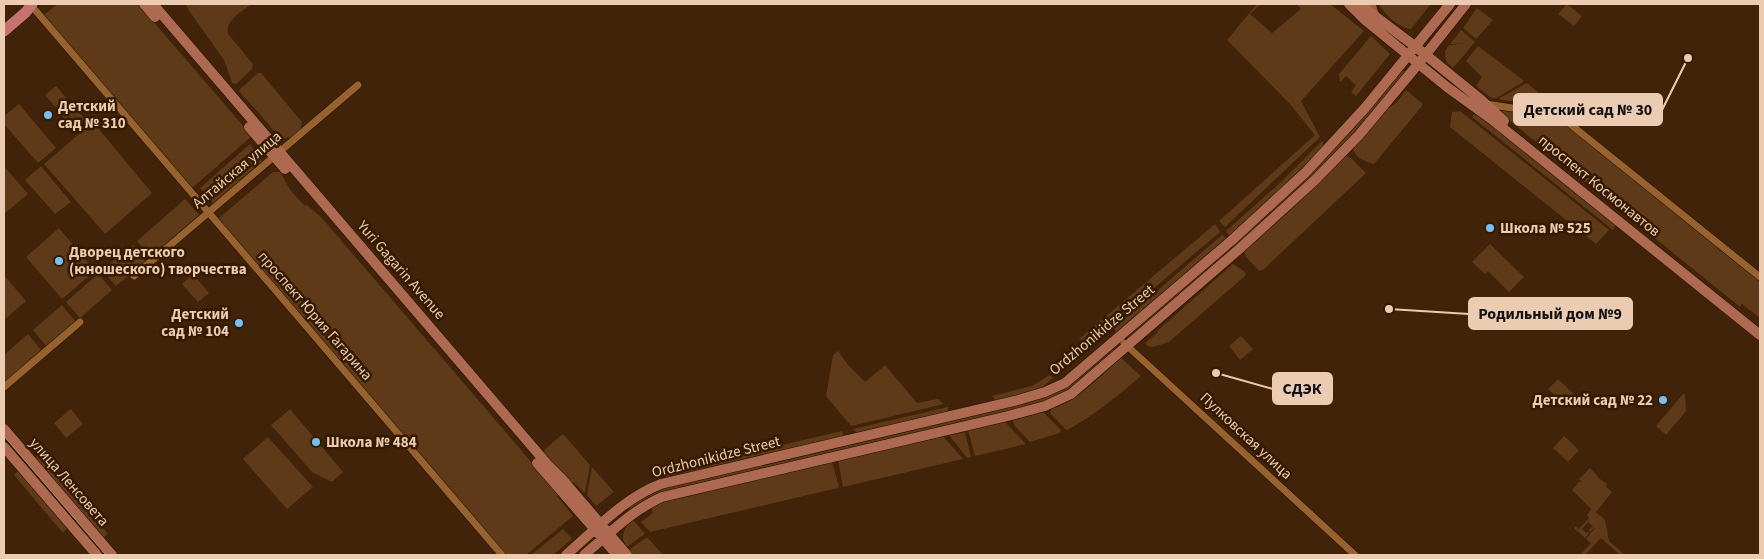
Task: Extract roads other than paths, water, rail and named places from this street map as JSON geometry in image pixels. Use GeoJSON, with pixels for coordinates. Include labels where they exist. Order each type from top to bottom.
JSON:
{"type":"FeatureCollection","features":[{"type":"Feature","properties":{"kind":"main road"},"geometry":{"type":"LineString","coordinates":[[4,31],[26,12],[31,4]]}},
{"type":"Feature","properties":{"kind":"street","name":"проспект Юрия Гагарина"},"geometry":{"type":"LineString","coordinates":[[31,4],[502,555]]}},
{"type":"Feature","properties":{"kind":"street","name":"Yuri Gagarin Avenue"},"geometry":{"type":"LineString","coordinates":[[144,4],[548,466],[606,537],[617,555]]}},
{"type":"Feature","properties":{"kind":"street","name":"Yuri Gagarin Avenue"},"geometry":{"type":"LineString","coordinates":[[153,4],[276,154]]}},
{"type":"Feature","properties":{"kind":"street","name":"проспект Космонавтов"},"geometry":{"type":"LineString","coordinates":[[1348,4],[1365,20],[1412,51]]}},
{"type":"Feature","properties":{"kind":"street","name":"проспект Космонавтов"},"geometry":{"type":"LineString","coordinates":[[1359,4],[1494,121],[1760,335]]}},
{"type":"Feature","properties":{"kind":"street"},"geometry":{"type":"LineString","coordinates":[[1372,4],[1377,18]]}},
{"type":"Feature","properties":{"kind":"street","name":"Ordzhonikidze Street"},"geometry":{"type":"LineString","coordinates":[[566,555],[638,495],[654,487],[984,408],[1045,392],[1072,378],[1306,172],[1346,130],[1450,4]]}},
{"type":"Feature","properties":{"kind":"street","name":"Ordzhonikidze Street"},"geometry":{"type":"LineString","coordinates":[[584,555],[643,506],[662,497],[1008,416],[1045,406],[1076,390],[1267,226],[1315,180],[1352,142],[1466,4]]}},
{"type":"Feature","properties":{"kind":"street","name":"проспект Космонавтов"},"geometry":{"type":"LineString","coordinates":[[1422,59],[1486,104],[1760,327]]}},
{"type":"Feature","properties":{"kind":"street","name":"Алтайская улица"},"geometry":{"type":"LineString","coordinates":[[134,276],[358,85]]}},
{"type":"Feature","properties":{"kind":"street"},"geometry":{"type":"LineString","coordinates":[[1486,104],[1550,114],[1566,120],[1760,277]]}},
{"type":"Feature","properties":{"kind":"street"},"geometry":{"type":"LineString","coordinates":[[4,387],[80,322]]}},
{"type":"Feature","properties":{"kind":"street","name":"Пулковская улица"},"geometry":{"type":"LineString","coordinates":[[1119,337],[1354,555]]}},
{"type":"Feature","properties":{"kind":"street","name":"улица Ленсовета"},"geometry":{"type":"LineString","coordinates":[[4,429],[112,555]]}},
{"type":"Feature","properties":{"kind":"street","name":"улица Ленсовета"},"geometry":{"type":"LineString","coordinates":[[4,447],[97,555]]}},
{"type":"Feature","properties":{"kind":"street","name":"Yuri Gagarin Avenue"},"geometry":{"type":"LineString","coordinates":[[606,537],[627,555]]}},
{"type":"Feature","properties":{"kind":"tram line"},"geometry":{"type":"LineString","coordinates":[[4,436],[106,555]]}},
{"type":"Feature","properties":{"kind":"place","name":"Детский сад № 30"},"geometry":{"type":"Point","coordinates":[1688,58]}},
{"type":"Feature","properties":{"kind":"place","name":"Детский сад № 310"},"geometry":{"type":"Point","coordinates":[48,115]}},
{"type":"Feature","properties":{"kind":"place","name":"Школа № 525"},"geometry":{"type":"Point","coordinates":[1490,228]}},
{"type":"Feature","properties":{"kind":"place","name":"Дворец детского (юношеского) творчества"},"geometry":{"type":"Point","coordinates":[59,261]}},
{"type":"Feature","properties":{"kind":"place","name":"Родильный дом №9"},"geometry":{"type":"Point","coordinates":[1389,309]}},
{"type":"Feature","properties":{"kind":"place","name":"Детский сад № 104"},"geometry":{"type":"Point","coordinates":[239,323]}},
{"type":"Feature","properties":{"kind":"place","name":"СДЭК"},"geometry":{"type":"Point","coordinates":[1216,373]}},
{"type":"Feature","properties":{"kind":"place","name":"Детский сад № 22"},"geometry":{"type":"Point","coordinates":[1663,400]}},
{"type":"Feature","properties":{"kind":"place","name":"Школа № 484"},"geometry":{"type":"Point","coordinates":[316,442]}}]}
